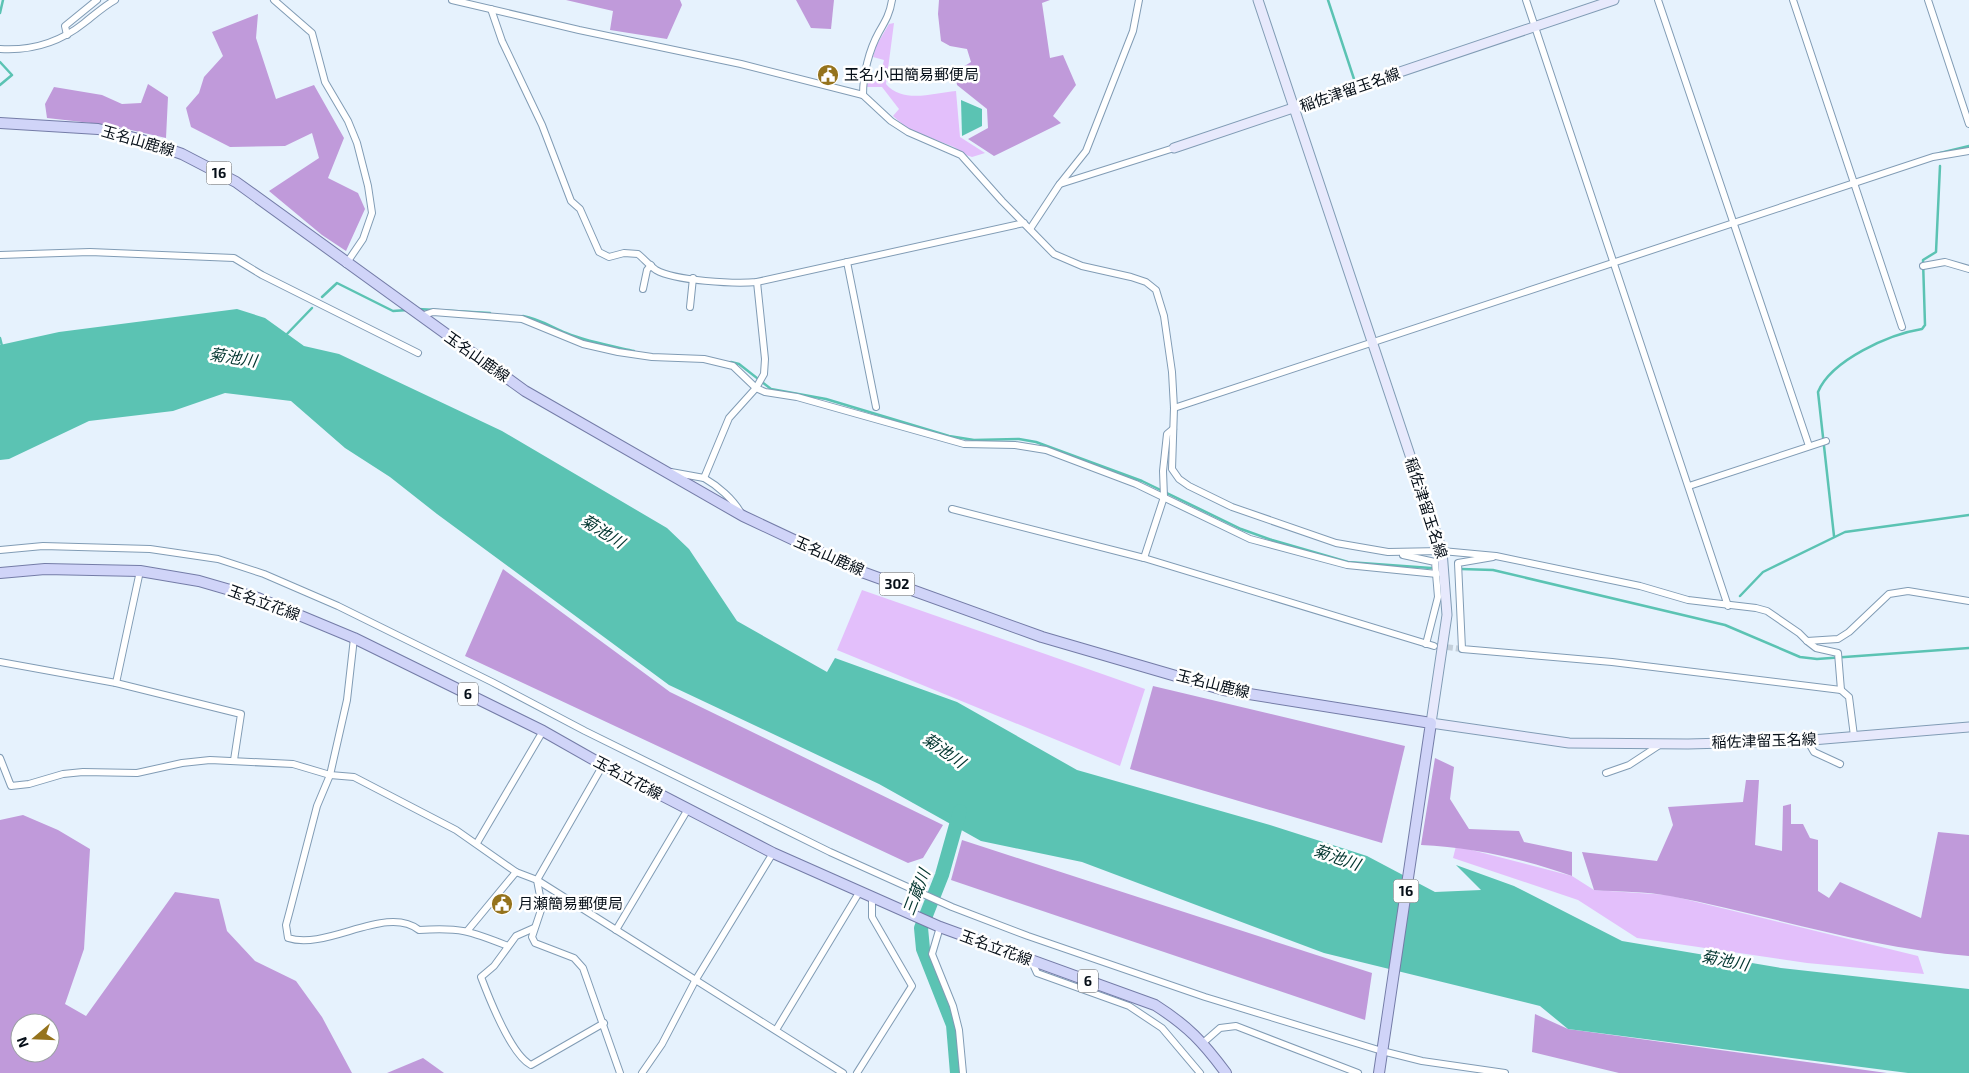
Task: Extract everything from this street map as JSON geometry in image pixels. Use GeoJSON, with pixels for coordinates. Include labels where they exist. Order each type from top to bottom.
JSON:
{"type":"FeatureCollection","features":[{"type":"Feature","properties":{"kind":"main road"},"geometry":{"type":"LineString","coordinates":[[1174,148],[1293,107],[1258,0]]}},
{"type":"Feature","properties":{"kind":"main road","name":"稲佐津留玉名線"},"geometry":{"type":"LineString","coordinates":[[1614,0],[1293,107],[1442,551],[1447,616],[1431,723],[1569,743],[1662,744],[1807,740],[1969,727]]}},
{"type":"Feature","properties":{"kind":"main road","name":"玉名山鹿線"},"geometry":{"type":"LineString","coordinates":[[0,123],[98,129],[139,139],[182,154],[236,182],[346,264],[525,391],[743,516],[862,572],[1042,637],[1224,690],[1431,723]]}},
{"type":"Feature","properties":{"kind":"main road","name":"玉名立花線"},"geometry":{"type":"LineString","coordinates":[[0,573],[45,569],[140,571],[199,581],[258,598],[354,638],[543,731],[603,765],[773,853],[940,927],[1032,962],[1155,1005],[1179,1020],[1204,1042],[1226,1073]]}},
{"type":"Feature","properties":{"kind":"main road","name":"16"},"geometry":{"type":"LineString","coordinates":[[1379,1073],[1431,723]]}},
{"type":"Feature","properties":{"kind":"street"},"geometry":{"type":"LineString","coordinates":[[67,35],[64,26],[96,0]]}},
{"type":"Feature","properties":{"kind":"street"},"geometry":{"type":"LineString","coordinates":[[0,49],[31,49],[50,43],[67,35],[115,0]]}},
{"type":"Feature","properties":{"kind":"street"},"geometry":{"type":"LineString","coordinates":[[274,0],[312,33],[325,82],[348,121],[357,143],[368,186],[372,213],[364,239],[346,264]]}},
{"type":"Feature","properties":{"kind":"street"},"geometry":{"type":"LineString","coordinates":[[452,0],[741,64],[863,95],[890,120],[908,132],[961,155],[1054,254],[1070,262],[1146,282],[1156,290],[1168,343],[1174,408],[1172,469],[1179,479],[1189,486],[1232,507],[1305,533],[1336,543],[1435,562],[1438,597],[1426,644]]}},
{"type":"Feature","properties":{"kind":"street"},"geometry":{"type":"LineString","coordinates":[[863,95],[870,55],[879,32],[889,17],[892,0]]}},
{"type":"Feature","properties":{"kind":"street"},"geometry":{"type":"LineString","coordinates":[[1030,229],[1059,185],[1086,151],[1133,31],[1139,0]]}},
{"type":"Feature","properties":{"kind":"street"},"geometry":{"type":"LineString","coordinates":[[1526,0],[1728,606]]}},
{"type":"Feature","properties":{"kind":"street"},"geometry":{"type":"LineString","coordinates":[[1658,0],[1736,223],[1809,446]]}},
{"type":"Feature","properties":{"kind":"street"},"geometry":{"type":"LineString","coordinates":[[1794,0],[1902,327]]}},
{"type":"Feature","properties":{"kind":"street"},"geometry":{"type":"LineString","coordinates":[[1928,0],[1969,124]]}},
{"type":"Feature","properties":{"kind":"street"},"geometry":{"type":"LineString","coordinates":[[491,10],[502,41],[544,132],[571,201],[580,209],[599,252],[609,257],[624,253],[638,254],[656,270],[693,278],[739,284],[757,282],[1024,223]]}},
{"type":"Feature","properties":{"kind":"street"},"geometry":{"type":"LineString","coordinates":[[1059,185],[1174,148]]}},
{"type":"Feature","properties":{"kind":"street"},"geometry":{"type":"LineString","coordinates":[[1174,408],[1933,157],[1969,151]]}},
{"type":"Feature","properties":{"kind":"street"},"geometry":{"type":"LineString","coordinates":[[0,256],[90,252],[234,258],[262,275],[418,353]]}},
{"type":"Feature","properties":{"kind":"street"},"geometry":{"type":"LineString","coordinates":[[847,262],[876,408]]}},
{"type":"Feature","properties":{"kind":"street"},"geometry":{"type":"LineString","coordinates":[[1923,266],[1945,262],[1969,269]]}},
{"type":"Feature","properties":{"kind":"street"},"geometry":{"type":"LineString","coordinates":[[643,289],[647,270],[651,265]]}},
{"type":"Feature","properties":{"kind":"street"},"geometry":{"type":"LineString","coordinates":[[690,307],[693,278]]}},
{"type":"Feature","properties":{"kind":"street"},"geometry":{"type":"LineString","coordinates":[[704,478],[729,418],[762,379],[765,358],[757,282]]}},
{"type":"Feature","properties":{"kind":"street"},"geometry":{"type":"LineString","coordinates":[[418,315],[433,312],[522,319],[583,344],[618,352],[652,357],[704,359],[733,366],[756,388],[874,418],[964,444],[1015,445],[1046,450],[1136,484],[1250,538],[1347,565],[1437,574]]}},
{"type":"Feature","properties":{"kind":"street"},"geometry":{"type":"LineString","coordinates":[[1144,558],[1164,497],[1163,485],[1167,434],[1173,429]]}},
{"type":"Feature","properties":{"kind":"street"},"geometry":{"type":"LineString","coordinates":[[1689,486],[1826,441]]}},
{"type":"Feature","properties":{"kind":"street"},"geometry":{"type":"LineString","coordinates":[[665,472],[704,478],[737,506],[743,516]]}},
{"type":"Feature","properties":{"kind":"street"},"geometry":{"type":"LineString","coordinates":[[952,509],[1144,558],[1434,646]]}},
{"type":"Feature","properties":{"kind":"street"},"geometry":{"type":"LineString","coordinates":[[0,550],[43,546],[150,549],[218,559],[264,574],[338,606],[830,852],[940,902],[1028,936],[1205,998],[1383,1047],[1422,1061],[1505,1073]]}},
{"type":"Feature","properties":{"kind":"street"},"geometry":{"type":"LineString","coordinates":[[1388,552],[1442,551],[1496,556],[1640,586],[1688,600],[1767,611],[1799,633],[1816,648],[1838,653],[1841,690]]}},
{"type":"Feature","properties":{"kind":"street"},"geometry":{"type":"LineString","coordinates":[[1496,556],[1458,563],[1462,649],[1612,662],[1841,690],[1849,696],[1854,736]]}},
{"type":"Feature","properties":{"kind":"street"},"geometry":{"type":"LineString","coordinates":[[116,683],[140,571]]}},
{"type":"Feature","properties":{"kind":"street"},"geometry":{"type":"LineString","coordinates":[[1807,641],[1838,639],[1849,632],[1889,594],[1908,591],[1969,601]]}},
{"type":"Feature","properties":{"kind":"street"},"geometry":{"type":"LineString","coordinates":[[354,638],[347,700],[330,775],[317,806],[286,925],[288,938],[306,941],[382,923],[412,924],[420,930],[450,928],[468,930],[508,946]]}},
{"type":"Feature","properties":{"kind":"street"},"geometry":{"type":"LineString","coordinates":[[0,662],[116,683],[241,714],[234,760]]}},
{"type":"Feature","properties":{"kind":"street"},"geometry":{"type":"LineString","coordinates":[[477,843],[543,731]]}},
{"type":"Feature","properties":{"kind":"street"},"geometry":{"type":"LineString","coordinates":[[1807,740],[1814,752],[1840,764]]}},
{"type":"Feature","properties":{"kind":"street"},"geometry":{"type":"LineString","coordinates":[[1606,773],[1629,765],[1662,744]]}},
{"type":"Feature","properties":{"kind":"street"},"geometry":{"type":"LineString","coordinates":[[0,758],[11,786],[29,784],[63,774],[83,772],[137,773],[182,763],[234,760],[293,764],[330,775],[354,777],[477,843],[516,872],[537,880],[843,1073]]}},
{"type":"Feature","properties":{"kind":"street"},"geometry":{"type":"LineString","coordinates":[[603,765],[537,880],[542,907],[532,937],[535,943],[574,958],[583,968],[604,1023],[620,1073]]}},
{"type":"Feature","properties":{"kind":"street"},"geometry":{"type":"LineString","coordinates":[[616,930],[688,809]]}},
{"type":"Feature","properties":{"kind":"street"},"geometry":{"type":"LineString","coordinates":[[642,1073],[662,1044],[695,981],[773,853]]}},
{"type":"Feature","properties":{"kind":"street"},"geometry":{"type":"LineString","coordinates":[[468,930],[516,872]]}},
{"type":"Feature","properties":{"kind":"street"},"geometry":{"type":"LineString","coordinates":[[776,1030],[860,891]]}},
{"type":"Feature","properties":{"kind":"street"},"geometry":{"type":"LineString","coordinates":[[857,1073],[912,986],[872,917],[872,896]]}},
{"type":"Feature","properties":{"kind":"street"},"geometry":{"type":"LineString","coordinates":[[940,927],[932,954],[953,1006],[959,1030],[963,1073]]}},
{"type":"Feature","properties":{"kind":"street"},"geometry":{"type":"LineString","coordinates":[[534,928],[516,936],[494,966],[481,977],[493,1009],[525,1062],[531,1065],[604,1023]]}},
{"type":"Feature","properties":{"kind":"street"},"geometry":{"type":"LineString","coordinates":[[1032,962],[1037,973],[1128,1006],[1162,1028],[1200,1073]]}},
{"type":"Feature","properties":{"kind":"street"},"geometry":{"type":"LineString","coordinates":[[1204,1042],[1220,1028],[1236,1026],[1358,1073]]}},
{"type":"Feature","properties":{"kind":"shaded area"},"geometry":{"type":"Polygon","coordinates":[[[566,0],[680,0],[682,5],[667,39],[610,30],[613,11],[566,0]]]}},
{"type":"Feature","properties":{"kind":"shaded area"},"geometry":{"type":"Polygon","coordinates":[[[796,0],[834,0],[831,29],[811,28],[796,0]]]}},
{"type":"Feature","properties":{"kind":"shaded area"},"geometry":{"type":"Polygon","coordinates":[[[939,0],[1050,0],[1042,3],[1050,58],[1063,55],[1076,85],[1053,116],[1061,123],[994,156],[968,139],[988,128],[987,109],[957,85],[955,72],[971,62],[967,49],[950,46],[941,41],[938,14],[939,0]]]}},
{"type":"Feature","properties":{"kind":"shaded area"},"geometry":{"type":"Polygon","coordinates":[[[258,14],[256,38],[276,99],[314,85],[344,138],[328,178],[358,193],[365,209],[346,251],[322,235],[269,191],[319,158],[312,133],[285,146],[230,147],[191,127],[186,108],[199,93],[204,77],[223,56],[212,32],[258,14]]]}},
{"type":"Feature","properties":{"kind":"shaded area"},"geometry":{"type":"Polygon","coordinates":[[[894,23],[886,84],[901,94],[910,96],[956,91],[960,137],[985,153],[972,157],[954,147],[908,129],[893,116],[899,109],[882,87],[867,87],[868,80],[879,82],[884,60],[873,57],[876,46],[889,24],[894,23]]]}},
{"type":"Feature","properties":{"kind":"shaded area"},"geometry":{"type":"Polygon","coordinates":[[[148,84],[168,97],[166,138],[109,125],[47,118],[45,104],[54,87],[102,95],[122,104],[141,103],[148,84]]]}},
{"type":"Feature","properties":{"kind":"shaded area"},"geometry":{"type":"Polygon","coordinates":[[[503,569],[670,692],[943,825],[923,858],[908,863],[465,656],[503,569]]]}},
{"type":"Feature","properties":{"kind":"shaded area"},"geometry":{"type":"Polygon","coordinates":[[[862,590],[1145,689],[1120,766],[837,650],[862,590]]]}},
{"type":"Feature","properties":{"kind":"shaded area"},"geometry":{"type":"Polygon","coordinates":[[[1153,686],[1405,746],[1382,843],[1130,769],[1153,686]]]}},
{"type":"Feature","properties":{"kind":"shaded area"},"geometry":{"type":"Polygon","coordinates":[[[1435,758],[1454,767],[1450,799],[1469,829],[1519,831],[1524,842],[1572,852],[1572,876],[1535,864],[1479,851],[1421,845],[1435,758]]]}},
{"type":"Feature","properties":{"kind":"shaded area"},"geometry":{"type":"Polygon","coordinates":[[[1746,780],[1759,780],[1755,845],[1782,851],[1783,806],[1791,804],[1791,824],[1803,824],[1810,838],[1818,840],[1818,891],[1829,898],[1840,882],[1921,918],[1938,832],[1969,835],[1969,956],[1931,952],[1856,939],[1661,894],[1594,890],[1582,852],[1657,861],[1673,825],[1668,807],[1743,802],[1746,780]]]}},
{"type":"Feature","properties":{"kind":"shaded area"},"geometry":{"type":"Polygon","coordinates":[[[23,815],[58,830],[90,849],[84,949],[65,1004],[86,1016],[175,892],[219,899],[227,931],[255,961],[296,981],[322,1017],[352,1073],[0,1073],[0,820],[23,815]]]}},
{"type":"Feature","properties":{"kind":"shaded area"},"geometry":{"type":"Polygon","coordinates":[[[962,840],[1372,973],[1365,1020],[951,880],[962,840]]]}},
{"type":"Feature","properties":{"kind":"shaded area"},"geometry":{"type":"Polygon","coordinates":[[[1456,846],[1572,876],[1594,890],[1668,895],[1918,956],[1924,974],[1807,963],[1637,938],[1578,900],[1453,858],[1456,846]]]}},
{"type":"Feature","properties":{"kind":"shaded area"},"geometry":{"type":"Polygon","coordinates":[[[1535,1014],[1568,1029],[1887,1073],[1619,1073],[1532,1052],[1535,1014]]]}},
{"type":"Feature","properties":{"kind":"shaded area"},"geometry":{"type":"Polygon","coordinates":[[[423,1058],[444,1073],[387,1073],[423,1058]]]}},
{"type":"Feature","properties":{"kind":"water"},"geometry":{"type":"Polygon","coordinates":[[[961,100],[982,109],[982,126],[962,136],[961,100]]]}},
{"type":"Feature","properties":{"kind":"water","name":"菊池川"},"geometry":{"type":"Polygon","coordinates":[[[237,309],[265,318],[304,346],[339,354],[502,431],[667,528],[689,549],[737,621],[827,672],[835,658],[957,702],[1077,770],[1270,825],[1367,856],[1435,892],[1481,890],[1456,865],[1514,886],[1622,941],[1781,968],[1969,989],[1969,1073],[1908,1073],[1568,1029],[1540,1006],[1324,953],[1082,862],[981,841],[879,784],[669,685],[437,514],[390,477],[345,448],[291,401],[225,393],[173,411],[89,421],[9,459],[0,460],[0,345],[59,332],[237,309]]]}},
{"type":"Feature","properties":{"kind":"waterway"},"geometry":{"type":"LineString","coordinates":[[0,13],[3,0]]}},
{"type":"Feature","properties":{"kind":"waterway"},"geometry":{"type":"LineString","coordinates":[[1328,0],[1354,79]]}},
{"type":"Feature","properties":{"kind":"waterway"},"geometry":{"type":"LineString","coordinates":[[0,62],[12,75],[0,85]]}},
{"type":"Feature","properties":{"kind":"waterway"},"geometry":{"type":"LineString","coordinates":[[1940,153],[1969,146]]}},
{"type":"Feature","properties":{"kind":"waterway"},"geometry":{"type":"LineString","coordinates":[[1834,536],[1818,392],[1825,380],[1848,359],[1878,343],[1894,336],[1922,329],[1925,325],[1923,260],[1936,252],[1940,166]]}},
{"type":"Feature","properties":{"kind":"waterway"},"geometry":{"type":"LineString","coordinates":[[322,297],[337,283],[393,311],[408,310]]}},
{"type":"Feature","properties":{"kind":"waterway"},"geometry":{"type":"LineString","coordinates":[[286,335],[312,308]]}},
{"type":"Feature","properties":{"kind":"waterway"},"geometry":{"type":"LineString","coordinates":[[418,309],[490,313]]}},
{"type":"Feature","properties":{"kind":"waterway"},"geometry":{"type":"LineString","coordinates":[[523,316],[583,339],[634,351]]}},
{"type":"Feature","properties":{"kind":"waterway"},"geometry":{"type":"LineString","coordinates":[[0,338],[2,346]]}},
{"type":"Feature","properties":{"kind":"waterway"},"geometry":{"type":"LineString","coordinates":[[731,362],[739,364],[771,389],[826,399],[949,436],[974,440],[1019,439],[1036,442],[1142,481],[1241,529],[1272,540],[1348,562],[1431,568]]}},
{"type":"Feature","properties":{"kind":"waterway"},"geometry":{"type":"LineString","coordinates":[[1740,596],[1763,572],[1845,532],[1969,515]]}},
{"type":"Feature","properties":{"kind":"waterway"},"geometry":{"type":"LineString","coordinates":[[1461,569],[1493,570],[1725,625],[1800,657],[1817,659],[1969,648]]}},
{"type":"Feature","properties":{"kind":"waterway","name":"三蔵川"},"geometry":{"type":"LineString","coordinates":[[957,1073],[953,1025],[923,949],[921,928],[942,875],[960,811]]}},
{"type":"Feature","properties":{"kind":"tunnel"},"geometry":{"type":"LineString","coordinates":[[1438,646],[1462,649]]}},
{"type":"Feature","properties":{"kind":"place","name":"玉名小田簡易郵便局"},"geometry":{"type":"Point","coordinates":[828,75]}},
{"type":"Feature","properties":{"kind":"place","name":"月瀬簡易郵便局"},"geometry":{"type":"Point","coordinates":[502,904]}}]}
